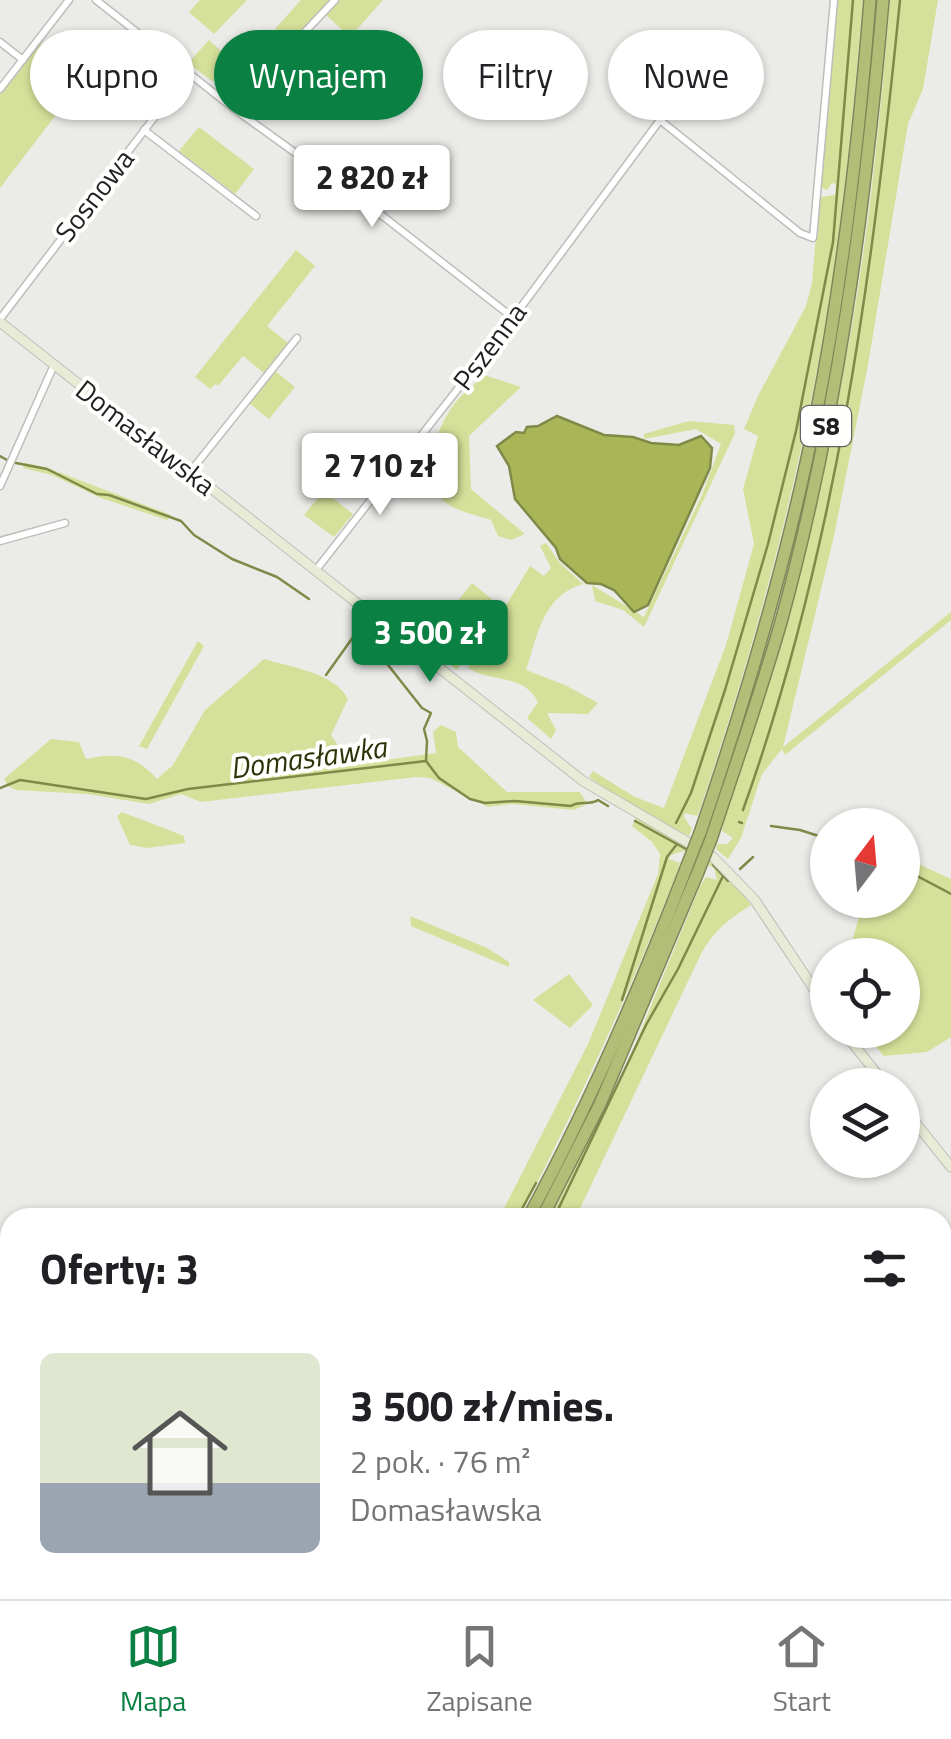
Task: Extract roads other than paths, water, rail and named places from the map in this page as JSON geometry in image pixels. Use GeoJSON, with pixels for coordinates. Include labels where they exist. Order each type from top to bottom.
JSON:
{"type":"FeatureCollection","features":[{"type":"Feature","properties":{"kind":"highway","name":"S8"},"geometry":{"type":"LineString","coordinates":[[705,836],[768,618],[816,418],[848,225],[870,0]]}},
{"type":"Feature","properties":{"kind":"highway","name":"S8"},"geometry":{"type":"LineString","coordinates":[[547,1208],[600,1104],[693,869],[781,622],[827,424],[863,206],[882,0]]}},
{"type":"Feature","properties":{"kind":"highway","name":"S8"},"geometry":{"type":"LineString","coordinates":[[533,1208],[588,1100],[693,869]]}},
{"type":"Feature","properties":{"kind":"street"},"geometry":{"type":"LineString","coordinates":[[0,88],[69,0]]}},
{"type":"Feature","properties":{"kind":"street"},"geometry":{"type":"LineString","coordinates":[[96,0],[135,30]]}},
{"type":"Feature","properties":{"kind":"street"},"geometry":{"type":"LineString","coordinates":[[306,30],[334,0]]}},
{"type":"Feature","properties":{"kind":"street","name":"Pszenna"},"geometry":{"type":"LineString","coordinates":[[316,570],[660,120],[800,233],[813,238],[834,0]]}},
{"type":"Feature","properties":{"kind":"street"},"geometry":{"type":"LineString","coordinates":[[0,42],[23,60]]}},
{"type":"Feature","properties":{"kind":"street"},"geometry":{"type":"LineString","coordinates":[[194,76],[214,92]]}},
{"type":"Feature","properties":{"kind":"street","name":"Sosnowa"},"geometry":{"type":"LineString","coordinates":[[0,321],[152,120]]}},
{"type":"Feature","properties":{"kind":"street"},"geometry":{"type":"LineString","coordinates":[[248,120],[358,197],[512,317]]}},
{"type":"Feature","properties":{"kind":"street"},"geometry":{"type":"LineString","coordinates":[[144,130],[256,216]]}},
{"type":"Feature","properties":{"kind":"street","name":"Domasławska"},"geometry":{"type":"LineString","coordinates":[[0,321],[583,780],[714,857],[742,883],[810,983]]}},
{"type":"Feature","properties":{"kind":"street"},"geometry":{"type":"LineString","coordinates":[[190,472],[298,338]]}},
{"type":"Feature","properties":{"kind":"street"},"geometry":{"type":"LineString","coordinates":[[0,486],[54,365]]}},
{"type":"Feature","properties":{"kind":"street"},"geometry":{"type":"LineString","coordinates":[[0,541],[64,522]]}},
{"type":"Feature","properties":{"kind":"street"},"geometry":{"type":"LineString","coordinates":[[857,1048],[873,1068]]}},
{"type":"Feature","properties":{"kind":"street"},"geometry":{"type":"LineString","coordinates":[[920,1128],[951,1167]]}},
{"type":"Feature","properties":{"kind":"waterway"},"geometry":{"type":"LineString","coordinates":[[676,823],[691,793],[725,690],[796,431],[833,242],[853,0]]}},
{"type":"Feature","properties":{"kind":"waterway"},"geometry":{"type":"LineString","coordinates":[[743,810],[803,612],[846,410],[877,205],[900,0]]}},
{"type":"Feature","properties":{"kind":"waterway"},"geometry":{"type":"LineString","coordinates":[[0,456],[7,460]]}},
{"type":"Feature","properties":{"kind":"waterway"},"geometry":{"type":"LineString","coordinates":[[16,463],[47,469],[97,494],[181,521],[194,535],[232,559],[277,577],[309,599]]}},
{"type":"Feature","properties":{"kind":"waterway"},"geometry":{"type":"LineString","coordinates":[[326,675],[356,633]]}},
{"type":"Feature","properties":{"kind":"waterway"},"geometry":{"type":"LineString","coordinates":[[361,637],[377,651],[422,708],[431,713],[424,729],[426,761]]}},
{"type":"Feature","properties":{"kind":"waterway","name":"Domasławka"},"geometry":{"type":"LineString","coordinates":[[0,788],[20,780],[146,799],[188,789],[426,761],[439,778],[470,799],[485,803],[515,801],[571,806],[598,800],[608,806]]}},
{"type":"Feature","properties":{"kind":"waterway","name":"Domasławka"},"geometry":{"type":"LineString","coordinates":[[635,821],[686,849]]}},
{"type":"Feature","properties":{"kind":"waterway","name":"Domasławka"},"geometry":{"type":"LineString","coordinates":[[771,826],[810,833]]}},
{"type":"Feature","properties":{"kind":"waterway"},"geometry":{"type":"LineString","coordinates":[[622,1000],[667,857],[677,844]]}},
{"type":"Feature","properties":{"kind":"waterway","name":"Domasławka"},"geometry":{"type":"LineString","coordinates":[[740,869],[753,857]]}},
{"type":"Feature","properties":{"kind":"waterway","name":"Domasławka"},"geometry":{"type":"LineString","coordinates":[[713,865],[728,881]]}},
{"type":"Feature","properties":{"kind":"waterway"},"geometry":{"type":"LineString","coordinates":[[559,1208],[723,876]]}},
{"type":"Feature","properties":{"kind":"waterway","name":"Domasławka"},"geometry":{"type":"LineString","coordinates":[[920,878],[951,894]]}},
{"type":"Feature","properties":{"kind":"waterway"},"geometry":{"type":"LineString","coordinates":[[522,1208],[536,1183]]}}]}
